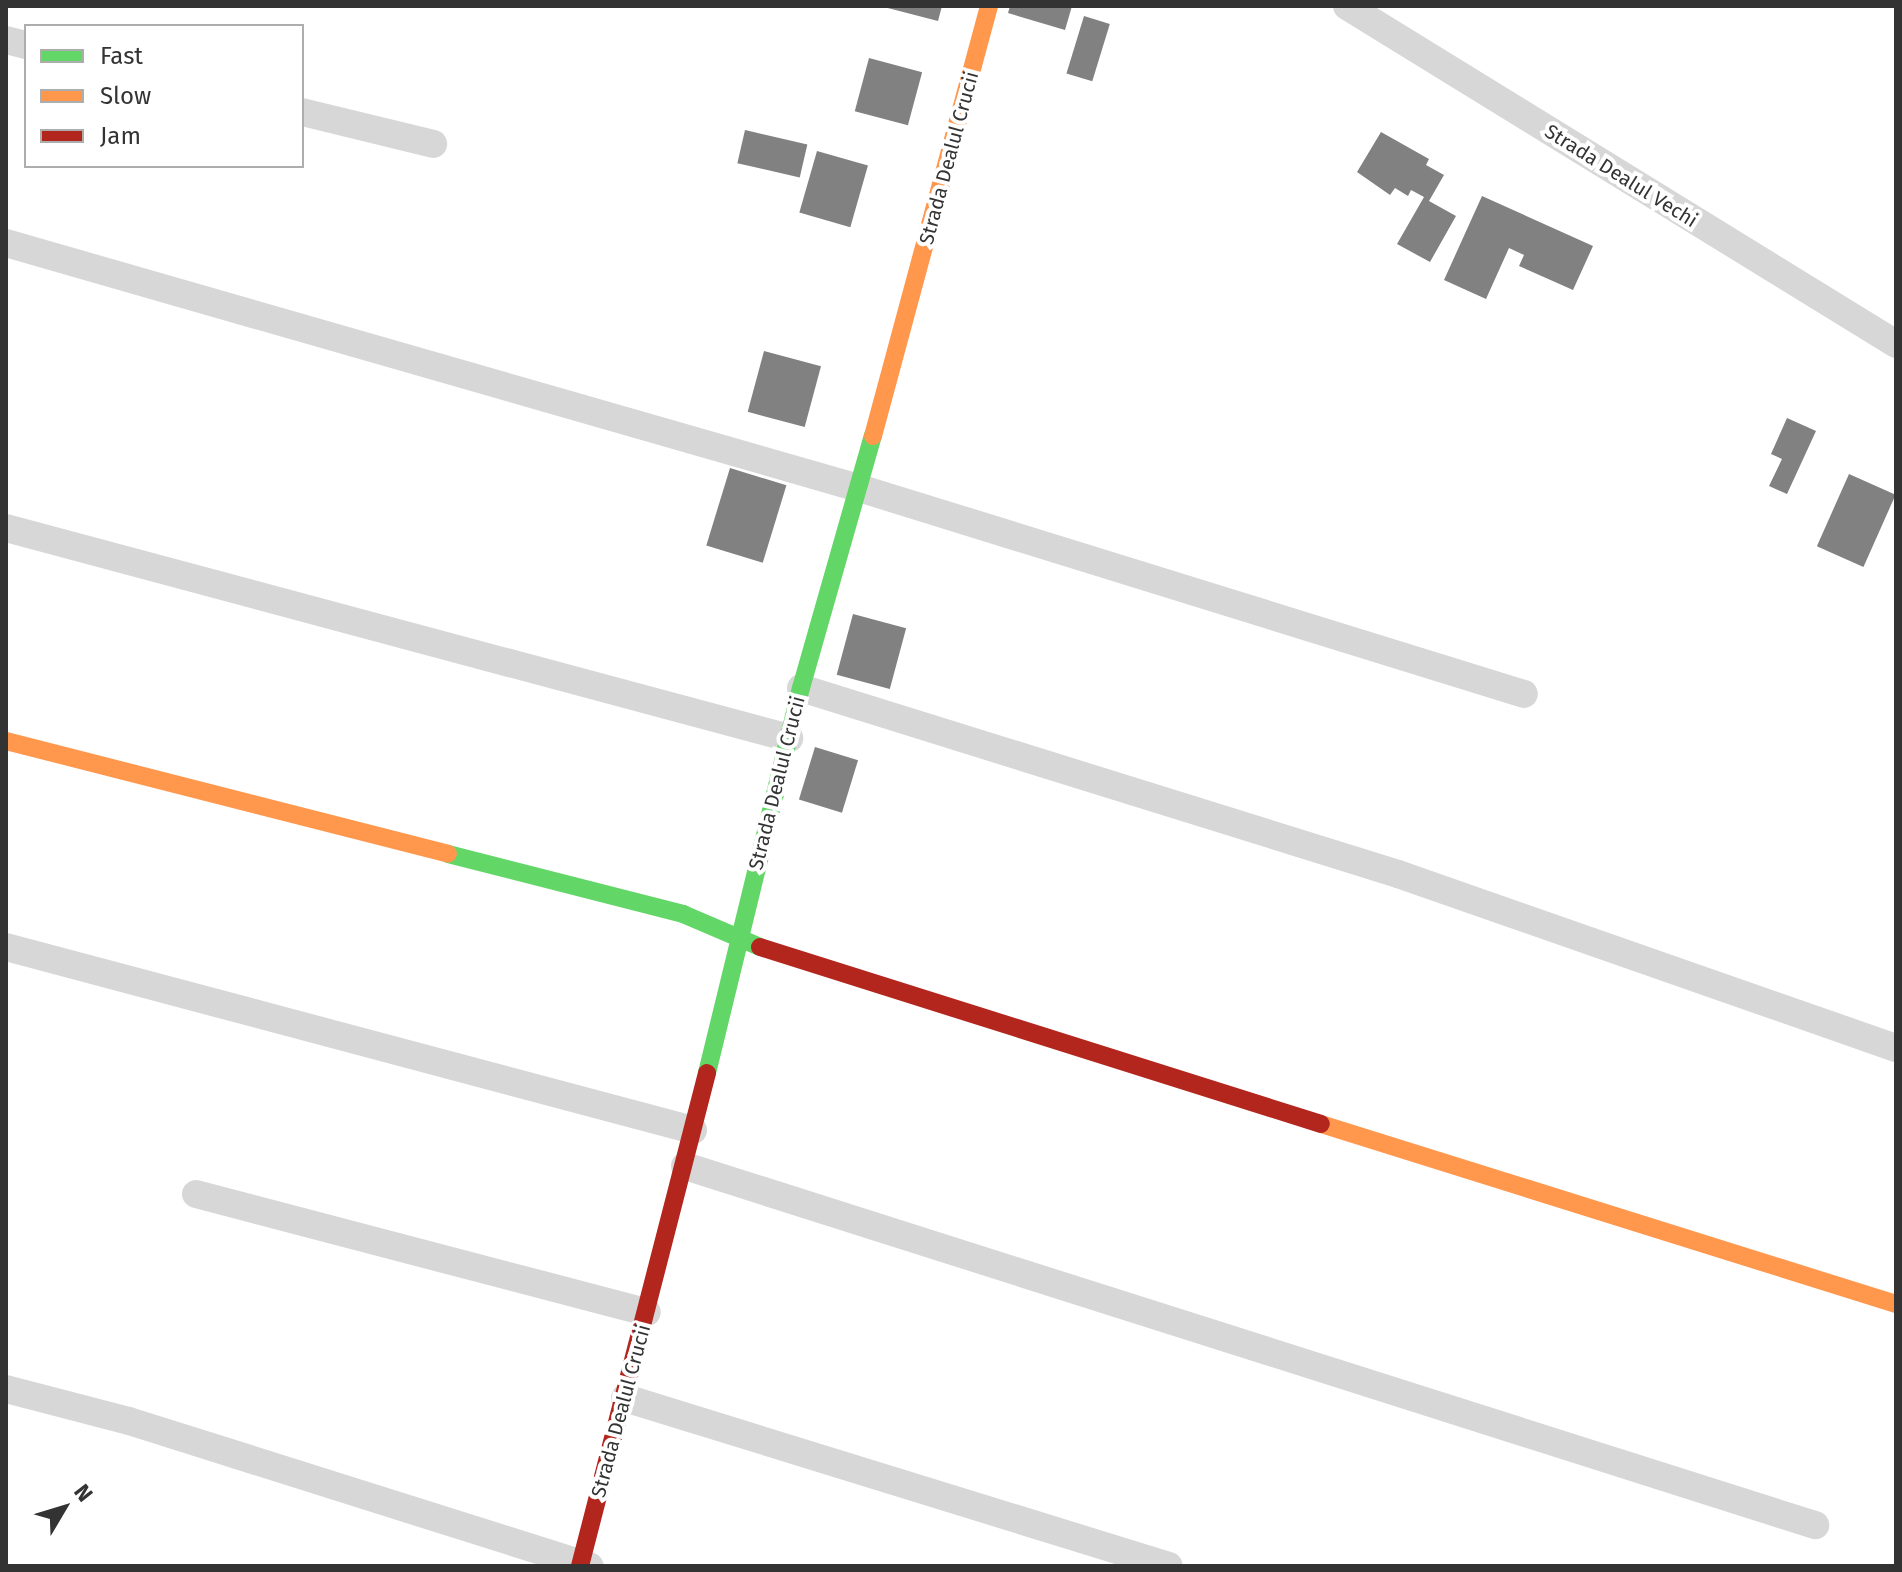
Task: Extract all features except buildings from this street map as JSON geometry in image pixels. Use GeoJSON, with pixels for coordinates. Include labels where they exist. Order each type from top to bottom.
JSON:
{"type":"FeatureCollection","features":[{"type":"Feature","properties":{"kind":"street","name":"Strada Dealul Crucii"},"geometry":{"type":"LineString","coordinates":[[6,1389],[129,1421],[584,1565],[801,688],[859,488],[989,6]]}},
{"type":"Feature","properties":{"kind":"street","name":"Strada Dealul Vechi"},"geometry":{"type":"LineString","coordinates":[[1347,6],[1896,344]]}},
{"type":"Feature","properties":{"kind":"street"},"geometry":{"type":"LineString","coordinates":[[304,112],[433,144]]}},
{"type":"Feature","properties":{"kind":"street"},"geometry":{"type":"LineString","coordinates":[[6,243],[859,488],[1524,694]]}},
{"type":"Feature","properties":{"kind":"street"},"geometry":{"type":"LineString","coordinates":[[6,528],[789,738]]}},
{"type":"Feature","properties":{"kind":"street"},"geometry":{"type":"LineString","coordinates":[[801,688],[1398,874],[1896,1048]]}},
{"type":"Feature","properties":{"kind":"street"},"geometry":{"type":"LineString","coordinates":[[6,741],[683,914],[737,940],[1896,1304]]}},
{"type":"Feature","properties":{"kind":"street"},"geometry":{"type":"LineString","coordinates":[[6,947],[693,1130]]}},
{"type":"Feature","properties":{"kind":"street"},"geometry":{"type":"LineString","coordinates":[[685,1166],[1815,1525]]}},
{"type":"Feature","properties":{"kind":"street"},"geometry":{"type":"LineString","coordinates":[[196,1194],[647,1312]]}},
{"type":"Feature","properties":{"kind":"street"},"geometry":{"type":"LineString","coordinates":[[625,1398],[1169,1566]]}},
{"type":"Feature","properties":{"kind":"traffic: fast"},"geometry":{"type":"LineString","coordinates":[[707,1073],[801,688],[873,436]]}},
{"type":"Feature","properties":{"kind":"traffic: fast"},"geometry":{"type":"LineString","coordinates":[[448,854],[683,914],[760,947]]}},
{"type":"Feature","properties":{"kind":"traffic: slow"},"geometry":{"type":"LineString","coordinates":[[873,436],[989,6]]}},
{"type":"Feature","properties":{"kind":"traffic: slow"},"geometry":{"type":"LineString","coordinates":[[6,741],[448,854]]}},
{"type":"Feature","properties":{"kind":"traffic: slow"},"geometry":{"type":"LineString","coordinates":[[1321,1124],[1896,1304]]}},
{"type":"Feature","properties":{"kind":"traffic: jam"},"geometry":{"type":"LineString","coordinates":[[760,947],[1321,1124]]}},
{"type":"Feature","properties":{"kind":"traffic: jam"},"geometry":{"type":"LineString","coordinates":[[580,1566],[707,1073]]}}]}
